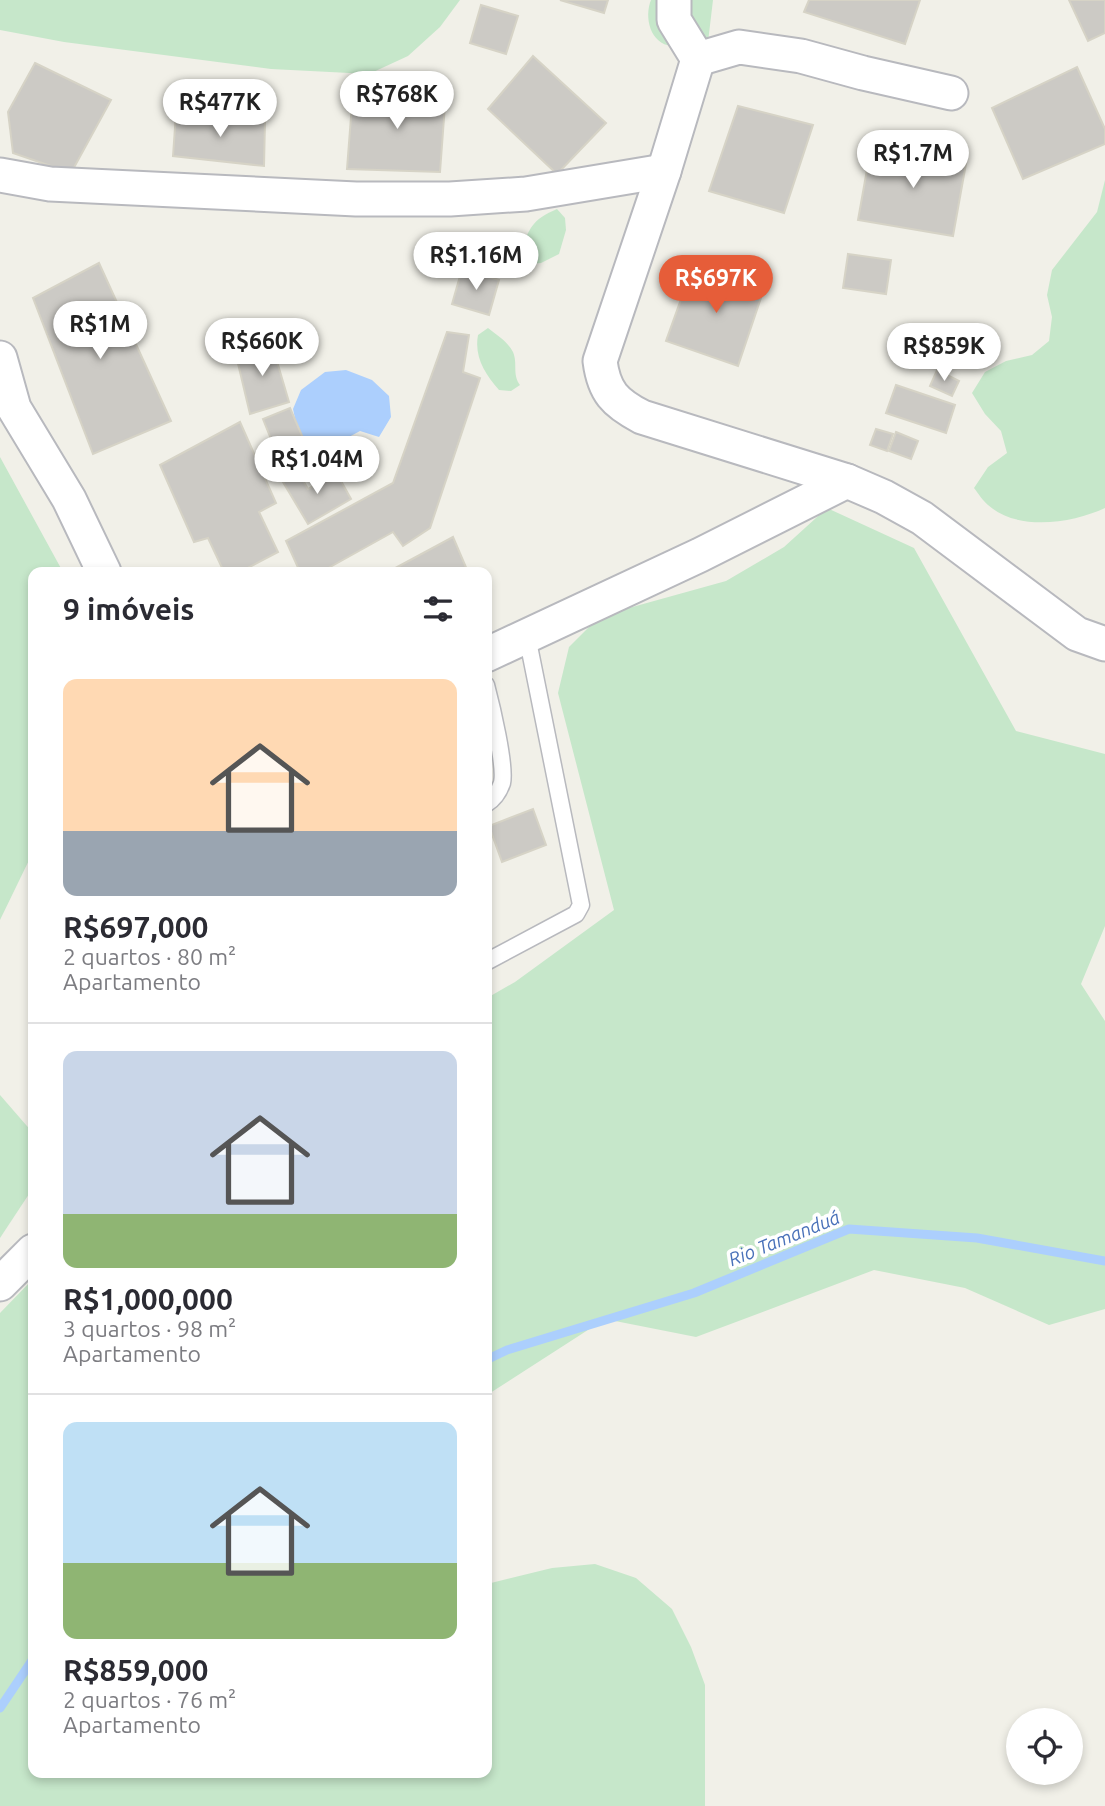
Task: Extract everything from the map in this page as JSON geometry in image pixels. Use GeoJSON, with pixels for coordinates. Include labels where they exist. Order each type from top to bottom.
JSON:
{"type":"FeatureCollection","features":[{"type":"Feature","properties":{"kind":"street"},"geometry":{"type":"LineString","coordinates":[[674,0],[674,20],[698,60],[600,361],[602,378],[612,397],[626,409],[642,417],[847,481],[884,497],[922,518],[1077,635],[1105,644]]}},
{"type":"Feature","properties":{"kind":"street"},"geometry":{"type":"LineString","coordinates":[[698,60],[739,47],[801,56],[951,93]]}},
{"type":"Feature","properties":{"kind":"street"},"geometry":{"type":"LineString","coordinates":[[0,175],[63,184],[356,199],[450,199],[526,194],[664,171]]}},
{"type":"Feature","properties":{"kind":"street"},"geometry":{"type":"LineString","coordinates":[[0,358],[7,410],[69,499],[102,567]]}},
{"type":"Feature","properties":{"kind":"street"},"geometry":{"type":"LineString","coordinates":[[492,652],[700,555],[847,481]]}},
{"type":"Feature","properties":{"kind":"street"},"geometry":{"type":"LineString","coordinates":[[0,1284],[28,1256]]}},
{"type":"Feature","properties":{"kind":"lane"},"geometry":{"type":"LineString","coordinates":[[492,959],[576,914],[581,905],[527,636]]}},
{"type":"Feature","properties":{"kind":"lane"},"geometry":{"type":"LineString","coordinates":[[492,710],[503,780],[492,801]]}},
{"type":"Feature","properties":{"kind":"green space"},"geometry":{"type":"Polygon","coordinates":[[[0,0],[460,0],[440,27],[408,56],[369,74],[271,69],[64,42],[0,30],[0,0]]]}},
{"type":"Feature","properties":{"kind":"green space"},"geometry":{"type":"Polygon","coordinates":[[[651,0],[713,0],[708,42],[672,46],[658,40],[649,21],[651,0]]]}},
{"type":"Feature","properties":{"kind":"green space"},"geometry":{"type":"Polygon","coordinates":[[[1105,180],[1105,508],[1062,521],[1030,522],[1014,519],[988,505],[974,488],[988,467],[1007,453],[1001,431],[985,414],[972,393],[985,372],[1006,361],[1032,355],[1049,341],[1052,317],[1047,295],[1052,270],[1097,212],[1105,180]]]}},
{"type":"Feature","properties":{"kind":"green space"},"geometry":{"type":"Polygon","coordinates":[[[557,209],[565,218],[566,230],[559,254],[541,263],[529,264],[521,255],[532,226],[557,209]]]}},
{"type":"Feature","properties":{"kind":"green space"},"geometry":{"type":"Polygon","coordinates":[[[488,328],[513,352],[516,377],[520,385],[511,391],[499,390],[479,358],[478,335],[488,328]]]}},
{"type":"Feature","properties":{"kind":"green space"},"geometry":{"type":"Polygon","coordinates":[[[0,457],[60,567],[28,567],[28,862],[0,920],[0,457]]]}},
{"type":"Feature","properties":{"kind":"green space"},"geometry":{"type":"Polygon","coordinates":[[[827,508],[914,548],[1016,731],[1105,754],[1105,926],[1081,984],[1105,1021],[1105,1309],[1049,1325],[965,1288],[874,1270],[696,1337],[605,1319],[492,1392],[492,995],[515,982],[614,910],[558,693],[569,647],[600,616],[726,581],[784,547],[827,508]]]}},
{"type":"Feature","properties":{"kind":"green space"},"geometry":{"type":"Polygon","coordinates":[[[0,1095],[28,1127],[28,1196],[0,1238],[0,1095]]]}},
{"type":"Feature","properties":{"kind":"green space"},"geometry":{"type":"Polygon","coordinates":[[[28,1284],[28,1778],[492,1778],[492,1583],[552,1568],[595,1564],[636,1578],[672,1609],[691,1647],[705,1685],[705,1806],[0,1806],[0,1313],[28,1284]]]}},
{"type":"Feature","properties":{"kind":"water"},"geometry":{"type":"Polygon","coordinates":[[[346,370],[372,380],[389,396],[391,417],[379,437],[360,431],[347,438],[335,457],[315,452],[298,432],[293,409],[301,390],[325,372],[346,370]]]}},
{"type":"Feature","properties":{"kind":"building"},"geometry":{"type":"Polygon","coordinates":[[[560,0],[608,0],[604,13],[560,0]]]}},
{"type":"Feature","properties":{"kind":"building"},"geometry":{"type":"Polygon","coordinates":[[[809,0],[920,0],[905,44],[804,12],[809,0]]]}},
{"type":"Feature","properties":{"kind":"building"},"geometry":{"type":"Polygon","coordinates":[[[1069,0],[1105,0],[1105,33],[1088,41],[1069,0]]]}},
{"type":"Feature","properties":{"kind":"building"},"geometry":{"type":"Polygon","coordinates":[[[481,5],[518,16],[506,54],[470,43],[481,5]]]}},
{"type":"Feature","properties":{"kind":"building"},"geometry":{"type":"Polygon","coordinates":[[[533,56],[606,123],[557,174],[488,109],[533,56]]]}},
{"type":"Feature","properties":{"kind":"building"},"geometry":{"type":"Polygon","coordinates":[[[35,63],[111,100],[71,173],[13,153],[8,112],[35,63]]]}},
{"type":"Feature","properties":{"kind":"building"},"geometry":{"type":"Polygon","coordinates":[[[1077,67],[1105,129],[1105,144],[1023,179],[992,108],[1077,67]]]}},
{"type":"Feature","properties":{"kind":"building"},"geometry":{"type":"Polygon","coordinates":[[[353,91],[446,91],[440,172],[347,169],[353,91]]]}},
{"type":"Feature","properties":{"kind":"building"},"geometry":{"type":"Polygon","coordinates":[[[738,106],[813,125],[784,213],[709,191],[738,106]]]}},
{"type":"Feature","properties":{"kind":"building"},"geometry":{"type":"Polygon","coordinates":[[[176,113],[265,121],[264,166],[173,156],[176,113]]]}},
{"type":"Feature","properties":{"kind":"building"},"geometry":{"type":"Polygon","coordinates":[[[871,147],[967,158],[953,236],[858,220],[871,147]]]}},
{"type":"Feature","properties":{"kind":"building"},"geometry":{"type":"Polygon","coordinates":[[[848,254],[891,260],[886,294],[843,288],[848,254]]]}},
{"type":"Feature","properties":{"kind":"building"},"geometry":{"type":"Polygon","coordinates":[[[99,263],[171,421],[93,454],[33,298],[99,263]]]}},
{"type":"Feature","properties":{"kind":"building"},"geometry":{"type":"Polygon","coordinates":[[[693,266],[765,286],[738,366],[666,341],[693,266]]]}},
{"type":"Feature","properties":{"kind":"building"},"geometry":{"type":"Polygon","coordinates":[[[462,269],[499,280],[489,315],[452,304],[462,269]]]}},
{"type":"Feature","properties":{"kind":"building"},"geometry":{"type":"Polygon","coordinates":[[[447,332],[469,335],[463,372],[480,378],[430,528],[403,546],[393,532],[330,567],[298,567],[286,541],[393,483],[447,332]]]}},
{"type":"Feature","properties":{"kind":"building"},"geometry":{"type":"Polygon","coordinates":[[[271,341],[289,402],[250,414],[236,355],[271,341]]]}},
{"type":"Feature","properties":{"kind":"building"},"geometry":{"type":"Polygon","coordinates":[[[937,370],[959,381],[952,396],[930,386],[937,370]]]}},
{"type":"Feature","properties":{"kind":"building"},"geometry":{"type":"Polygon","coordinates":[[[896,385],[955,405],[946,433],[886,413],[896,385]]]}},
{"type":"Feature","properties":{"kind":"building"},"geometry":{"type":"Polygon","coordinates":[[[290,408],[303,438],[275,449],[263,419],[290,408]]]}},
{"type":"Feature","properties":{"kind":"building"},"geometry":{"type":"Polygon","coordinates":[[[240,422],[276,503],[259,512],[278,552],[250,567],[222,567],[208,538],[194,542],[160,465],[240,422]]]}},
{"type":"Feature","properties":{"kind":"building"},"geometry":{"type":"Polygon","coordinates":[[[876,429],[893,434],[887,451],[870,445],[876,429]]]}},
{"type":"Feature","properties":{"kind":"building"},"geometry":{"type":"Polygon","coordinates":[[[896,432],[918,441],[911,459],[889,451],[896,432]]]}},
{"type":"Feature","properties":{"kind":"building"},"geometry":{"type":"Polygon","coordinates":[[[336,472],[351,499],[308,524],[283,482],[299,473],[308,489],[336,472]]]}},
{"type":"Feature","properties":{"kind":"building"},"geometry":{"type":"Polygon","coordinates":[[[453,537],[466,567],[397,567],[453,537]]]}},
{"type":"Feature","properties":{"kind":"building"},"geometry":{"type":"Polygon","coordinates":[[[533,809],[546,845],[502,862],[492,834],[492,825],[533,809]]]}},
{"type":"Feature","properties":{"kind":"waterway","name":"Rio Tamanduá"},"geometry":{"type":"LineString","coordinates":[[492,1357],[507,1350],[694,1293],[849,1229],[977,1238],[1105,1261]]}},
{"type":"Feature","properties":{"kind":"waterway","name":"Rio Tamanduá"},"geometry":{"type":"LineString","coordinates":[[0,1708],[28,1666]]}}]}
